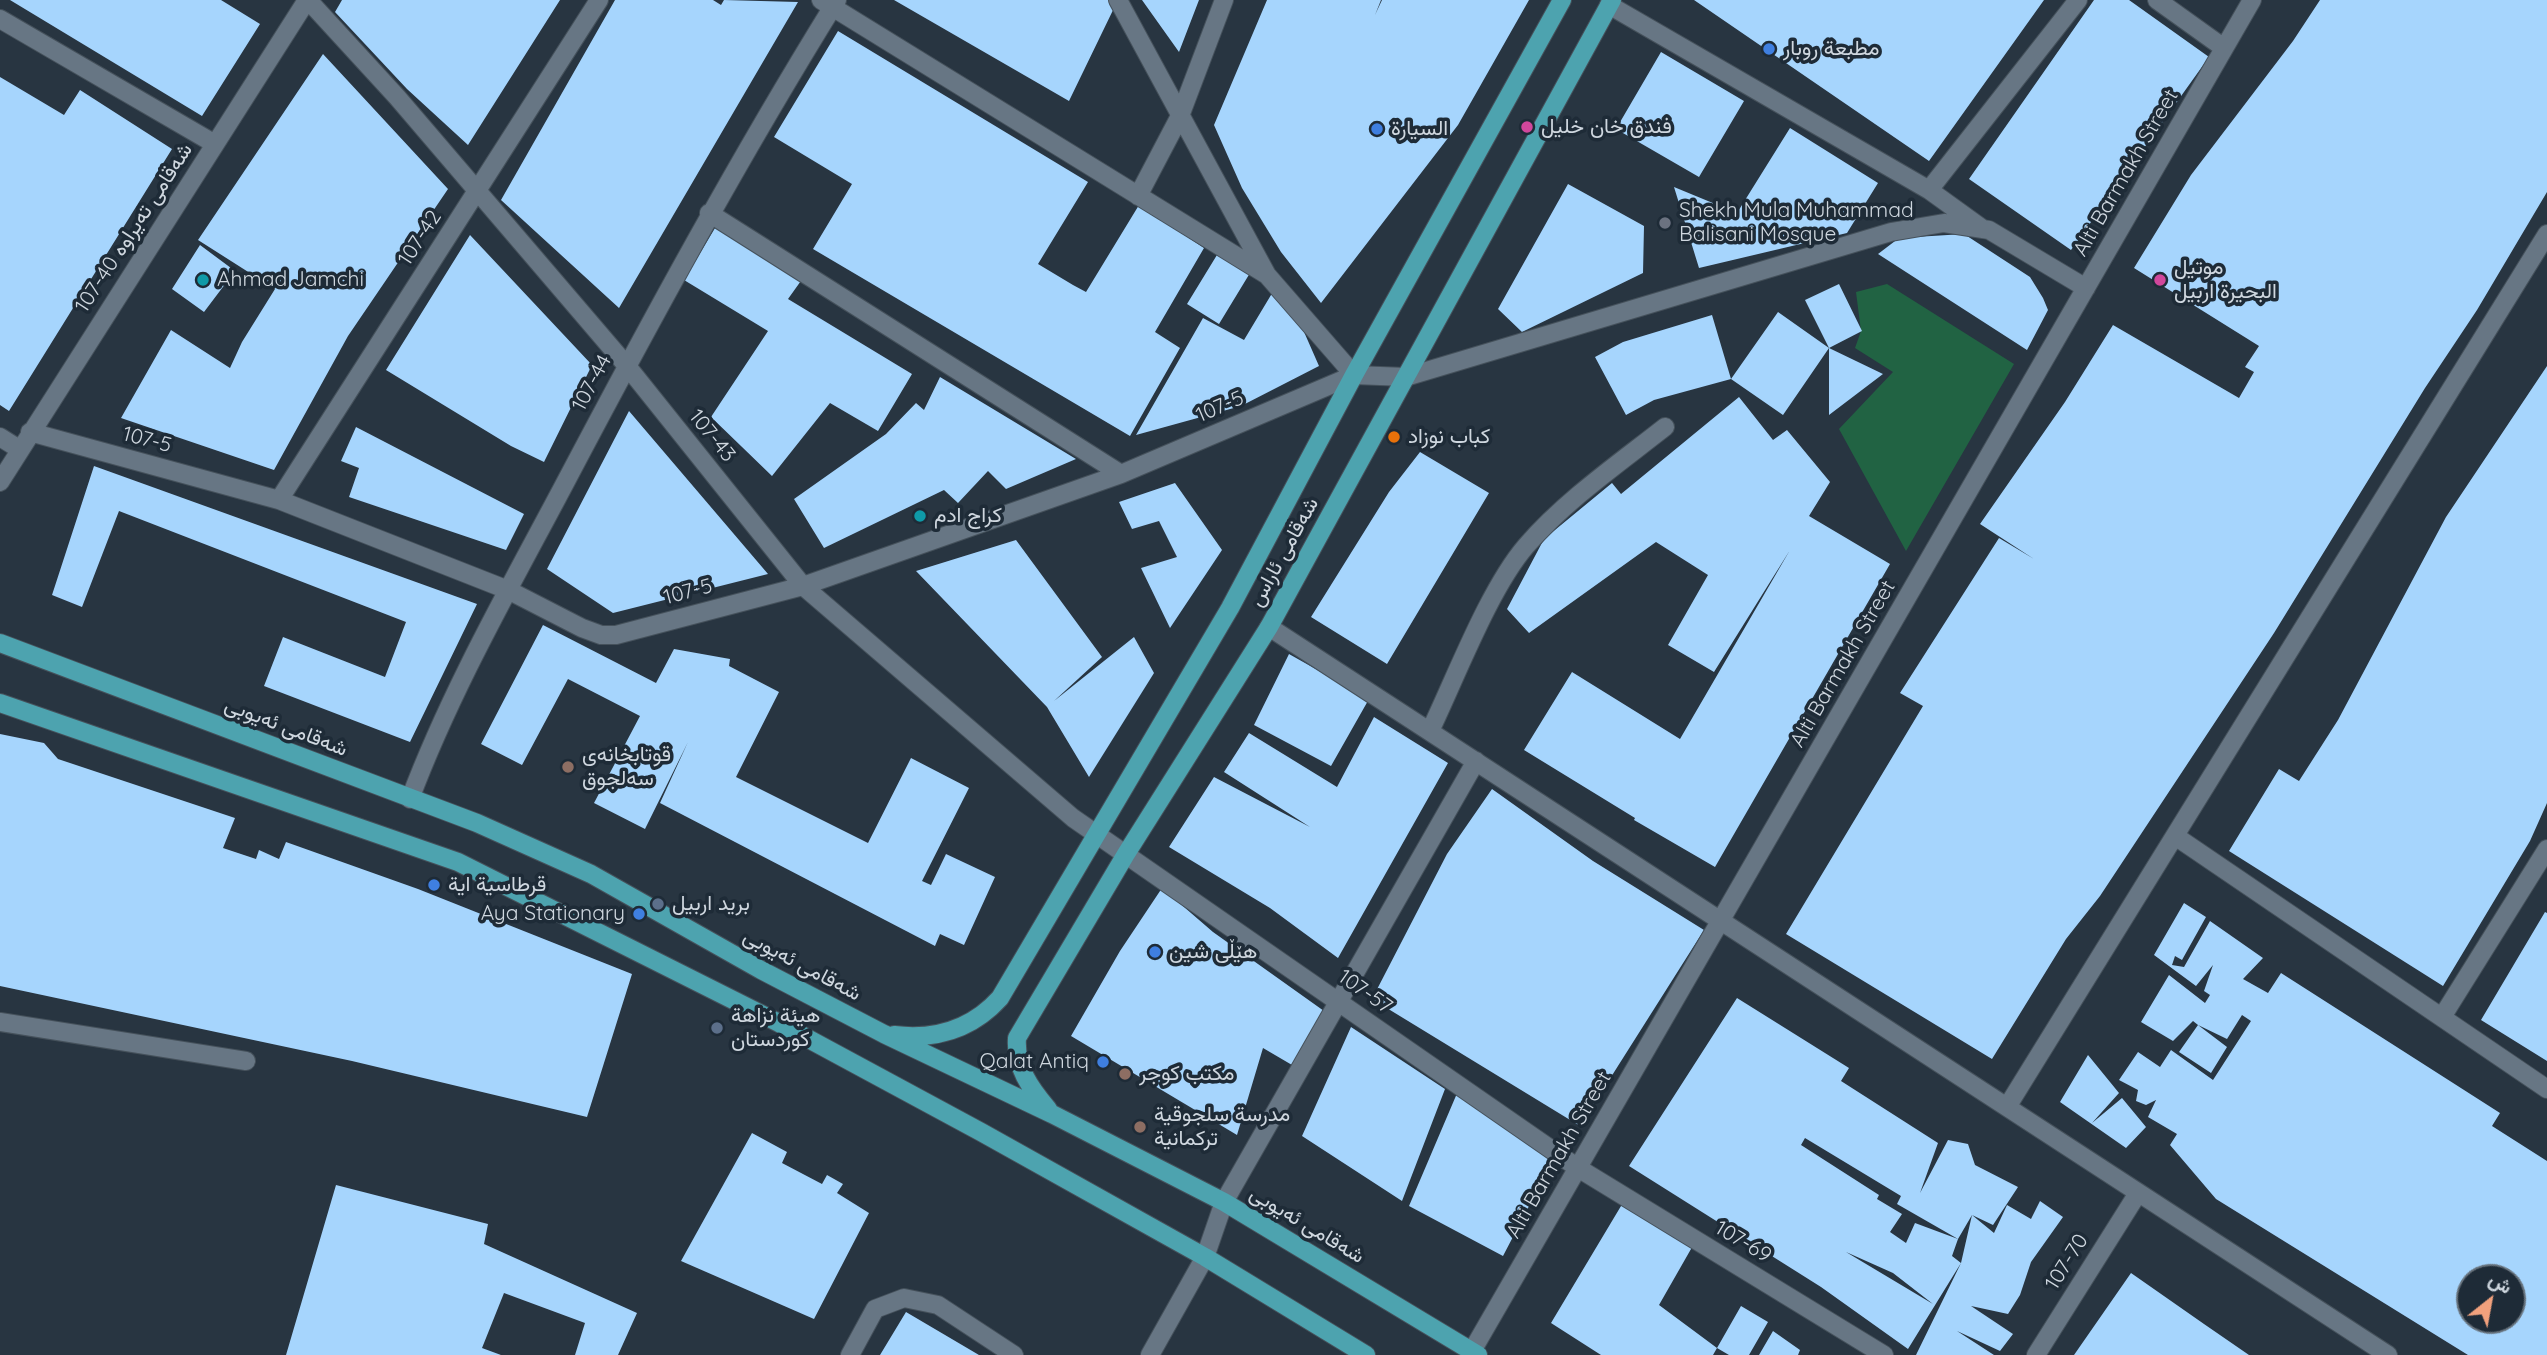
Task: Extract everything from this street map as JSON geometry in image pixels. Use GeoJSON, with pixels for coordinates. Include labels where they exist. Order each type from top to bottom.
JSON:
{"type":"FeatureCollection","features":[{"type":"Feature","properties":{"kind":"main road","name":"شەقامی ئاراس"},"geometry":{"type":"LineString","coordinates":[[884,1034],[921,1037],[967,1025],[1000,998],[1230,608],[1354,375],[1562,0]]}},
{"type":"Feature","properties":{"kind":"main road","name":"شەقامی ئاراس"},"geometry":{"type":"LineString","coordinates":[[1052,1114],[1024,1075],[1016,1050],[1017,1038],[1126,854],[1269,627],[1611,2]]}},
{"type":"Feature","properties":{"kind":"main road","name":"شەقامی ئەیوبی"},"geometry":{"type":"LineString","coordinates":[[0,643],[477,823],[591,874],[761,970],[884,1034],[1052,1114],[1224,1202],[1475,1353]]}},
{"type":"Feature","properties":{"kind":"main road"},"geometry":{"type":"LineString","coordinates":[[0,704],[458,862],[779,1023],[1205,1257],[1366,1355]]}},
{"type":"Feature","properties":{"kind":"street","name":"شه‌قامی ته‌یراوه‌ 40-107"},"geometry":{"type":"LineString","coordinates":[[0,482],[307,0]]}},
{"type":"Feature","properties":{"kind":"street","name":"107-43"},"geometry":{"type":"LineString","coordinates":[[307,0],[477,191],[627,366],[803,586],[1094,836],[1126,854]]}},
{"type":"Feature","properties":{"kind":"street","name":"107-42"},"geometry":{"type":"LineString","coordinates":[[279,500],[599,0]]}},
{"type":"Feature","properties":{"kind":"street"},"geometry":{"type":"LineString","coordinates":[[1118,0],[1267,275],[1354,375],[1406,377],[1891,232],[1944,223],[1989,230],[2086,288]]}},
{"type":"Feature","properties":{"kind":"street"},"geometry":{"type":"LineString","coordinates":[[1138,196],[1180,116],[1223,0]]}},
{"type":"Feature","properties":{"kind":"street"},"geometry":{"type":"LineString","coordinates":[[1929,190],[2078,0]]}},
{"type":"Feature","properties":{"kind":"street"},"geometry":{"type":"LineString","coordinates":[[2157,0],[2224,48]]}},
{"type":"Feature","properties":{"kind":"street","name":"Alti Barmakh Street"},"geometry":{"type":"LineString","coordinates":[[1475,1353],[1578,1168],[2252,0]]}},
{"type":"Feature","properties":{"kind":"street"},"geometry":{"type":"LineString","coordinates":[[1611,2],[1929,190],[1983,229]]}},
{"type":"Feature","properties":{"kind":"street"},"geometry":{"type":"LineString","coordinates":[[830,3],[1267,275]]}},
{"type":"Feature","properties":{"kind":"street","name":"107-44"},"geometry":{"type":"LineString","coordinates":[[410,799],[423,765],[508,590],[709,213],[830,3]]}},
{"type":"Feature","properties":{"kind":"street"},"geometry":{"type":"LineString","coordinates":[[0,19],[215,144]]}},
{"type":"Feature","properties":{"kind":"street"},"geometry":{"type":"LineString","coordinates":[[709,213],[1121,474]]}},
{"type":"Feature","properties":{"kind":"street"},"geometry":{"type":"LineString","coordinates":[[2007,1108],[2547,234]]}},
{"type":"Feature","properties":{"kind":"street","name":"107-5"},"geometry":{"type":"LineString","coordinates":[[30,432],[279,500],[508,590],[583,628],[608,635],[803,586],[1121,474],[1354,375]]}},
{"type":"Feature","properties":{"kind":"street"},"geometry":{"type":"LineString","coordinates":[[1430,731],[1498,590],[1525,547],[1558,513],[1665,427]]}},
{"type":"Feature","properties":{"kind":"street"},"geometry":{"type":"LineString","coordinates":[[0,437],[19,449]]}},
{"type":"Feature","properties":{"kind":"street"},"geometry":{"type":"LineString","coordinates":[[1269,627],[2388,1355]]}},
{"type":"Feature","properties":{"kind":"street"},"geometry":{"type":"LineString","coordinates":[[1150,1355],[1205,1257],[1224,1202],[1476,761]]}},
{"type":"Feature","properties":{"kind":"street"},"geometry":{"type":"LineString","coordinates":[[2175,836],[2547,1089]]}},
{"type":"Feature","properties":{"kind":"street"},"geometry":{"type":"LineString","coordinates":[[2442,1017],[2547,849]]}},
{"type":"Feature","properties":{"kind":"street","name":"107-57"},"geometry":{"type":"LineString","coordinates":[[1126,854],[1578,1168]]}},
{"type":"Feature","properties":{"kind":"street"},"geometry":{"type":"LineString","coordinates":[[0,1022],[246,1061]]}},
{"type":"Feature","properties":{"kind":"street","name":"107-69"},"geometry":{"type":"LineString","coordinates":[[1578,1168],[1884,1355]]}},
{"type":"Feature","properties":{"kind":"street","name":"107-70"},"geometry":{"type":"LineString","coordinates":[[2036,1355],[2137,1193]]}},
{"type":"Feature","properties":{"kind":"street"},"geometry":{"type":"LineString","coordinates":[[850,1355],[875,1309],[904,1298],[938,1306],[1014,1355]]}},
{"type":"Feature","properties":{"kind":"green space"},"geometry":{"type":"Polygon","coordinates":[[[1887,284],[2014,364],[1906,551],[1839,429],[1893,372],[1855,348],[1861,331],[1856,292],[1887,284]]]}},
{"type":"Feature","properties":{"kind":"building"},"geometry":{"type":"Polygon","coordinates":[[[10,0],[221,0],[260,24],[202,116],[10,0]]]}},
{"type":"Feature","properties":{"kind":"building"},"geometry":{"type":"Polygon","coordinates":[[[342,0],[560,0],[468,145],[407,89],[335,12],[342,0]]]}},
{"type":"Feature","properties":{"kind":"building"},"geometry":{"type":"Polygon","coordinates":[[[615,0],[713,0],[721,5],[724,0],[798,2],[619,308],[501,200],[615,0]]]}},
{"type":"Feature","properties":{"kind":"building"},"geometry":{"type":"Polygon","coordinates":[[[894,0],[1111,0],[1115,6],[1069,101],[894,0]]]}},
{"type":"Feature","properties":{"kind":"building"},"geometry":{"type":"Polygon","coordinates":[[[1142,0],[1199,0],[1179,52],[1142,0]]]}},
{"type":"Feature","properties":{"kind":"building"},"geometry":{"type":"Polygon","coordinates":[[[1267,0],[1381,0],[1375,15],[1382,0],[1529,0],[1458,125],[1321,303],[1281,252],[1242,188],[1214,125],[1267,0]]]}},
{"type":"Feature","properties":{"kind":"building"},"geometry":{"type":"Polygon","coordinates":[[[1694,0],[2044,0],[1929,161],[1694,0]]]}},
{"type":"Feature","properties":{"kind":"building"},"geometry":{"type":"Polygon","coordinates":[[[2094,0],[2129,0],[2209,57],[2071,250],[1969,179],[2094,0]]]}},
{"type":"Feature","properties":{"kind":"building"},"geometry":{"type":"Polygon","coordinates":[[[2320,0],[2547,0],[2547,192],[2477,310],[2425,388],[2274,633],[2100,896],[2066,939],[1992,1059],[1786,934],[1923,706],[1900,693],[1999,538],[2034,559],[1980,524],[2065,402],[2113,325],[2239,398],[2254,372],[2245,367],[2259,346],[2134,268],[2191,175],[2293,41],[2320,0]]]}},
{"type":"Feature","properties":{"kind":"building"},"geometry":{"type":"Polygon","coordinates":[[[838,31],[1088,182],[1038,264],[1073,285],[1086,292],[1139,205],[1204,248],[1155,332],[1180,348],[1130,436],[813,249],[852,184],[774,137],[838,31]]]}},
{"type":"Feature","properties":{"kind":"building"},"geometry":{"type":"Polygon","coordinates":[[[1661,52],[1744,101],[1699,177],[1616,129],[1661,52]]]}},
{"type":"Feature","properties":{"kind":"building"},"geometry":{"type":"Polygon","coordinates":[[[323,54],[448,189],[348,336],[274,470],[121,418],[171,330],[230,368],[242,342],[275,289],[198,240],[323,54]]]}},
{"type":"Feature","properties":{"kind":"building"},"geometry":{"type":"Polygon","coordinates":[[[0,77],[64,115],[80,90],[172,149],[9,411],[0,405],[0,77]]]}},
{"type":"Feature","properties":{"kind":"building"},"geometry":{"type":"Polygon","coordinates":[[[1790,128],[1878,183],[1847,233],[1699,268],[1674,187],[1737,213],[1790,128]]]}},
{"type":"Feature","properties":{"kind":"building"},"geometry":{"type":"Polygon","coordinates":[[[1568,184],[1644,226],[1643,273],[1522,332],[1498,309],[1568,184]]]}},
{"type":"Feature","properties":{"kind":"building"},"geometry":{"type":"Polygon","coordinates":[[[718,223],[803,278],[788,299],[912,374],[878,431],[830,403],[772,476],[711,417],[768,331],[684,280],[718,223]]]}},
{"type":"Feature","properties":{"kind":"building"},"geometry":{"type":"Polygon","coordinates":[[[1964,234],[2030,277],[2043,298],[2048,310],[2027,350],[1878,254],[1899,238],[1964,234]]]}},
{"type":"Feature","properties":{"kind":"building"},"geometry":{"type":"Polygon","coordinates":[[[470,235],[592,365],[544,462],[511,446],[386,370],[470,235]]]}},
{"type":"Feature","properties":{"kind":"building","name":"Ahmad Jamchi"},"geometry":{"type":"Polygon","coordinates":[[[200,245],[235,271],[204,312],[172,289],[200,245]]]}},
{"type":"Feature","properties":{"kind":"building"},"geometry":{"type":"Polygon","coordinates":[[[1220,250],[1250,273],[1219,324],[1187,304],[1220,250]]]}},
{"type":"Feature","properties":{"kind":"building"},"geometry":{"type":"Polygon","coordinates":[[[1839,284],[1862,331],[1829,348],[1805,300],[1839,284]]]}},
{"type":"Feature","properties":{"kind":"building"},"geometry":{"type":"Polygon","coordinates":[[[1274,290],[1301,325],[1319,366],[1241,406],[1136,435],[1203,318],[1244,340],[1274,290]]]}},
{"type":"Feature","properties":{"kind":"building"},"geometry":{"type":"Polygon","coordinates":[[[1778,312],[1829,348],[1783,415],[1731,379],[1778,312]]]}},
{"type":"Feature","properties":{"kind":"building"},"geometry":{"type":"Polygon","coordinates":[[[1712,315],[1731,379],[1654,400],[1626,415],[1595,357],[1623,342],[1712,315]]]}},
{"type":"Feature","properties":{"kind":"building"},"geometry":{"type":"Polygon","coordinates":[[[1829,348],[1883,374],[1829,415],[1829,348]]]}},
{"type":"Feature","properties":{"kind":"building"},"geometry":{"type":"Polygon","coordinates":[[[2547,366],[2547,803],[2530,841],[2443,986],[2229,851],[2279,769],[2299,781],[2338,720],[2446,517],[2547,366]]]}},
{"type":"Feature","properties":{"kind":"building"},"geometry":{"type":"Polygon","coordinates":[[[940,377],[1076,459],[1006,489],[988,471],[958,503],[944,490],[824,548],[794,499],[886,434],[916,403],[924,410],[940,377]]]}},
{"type":"Feature","properties":{"kind":"building"},"geometry":{"type":"Polygon","coordinates":[[[1739,397],[1773,440],[1787,430],[1830,482],[1809,516],[1890,564],[1715,867],[1634,820],[1635,818],[1524,750],[1572,672],[1680,739],[1790,550],[1714,672],[1668,645],[1708,575],[1656,542],[1529,633],[1507,609],[1544,539],[1612,483],[1621,494],[1739,397]]]}},
{"type":"Feature","properties":{"kind":"building"},"geometry":{"type":"Polygon","coordinates":[[[629,411],[768,574],[613,613],[547,569],[629,411]]]}},
{"type":"Feature","properties":{"kind":"building"},"geometry":{"type":"Polygon","coordinates":[[[356,427],[524,514],[506,550],[349,497],[359,468],[341,461],[356,427]]]}},
{"type":"Feature","properties":{"kind":"building"},"geometry":{"type":"Polygon","coordinates":[[[1420,452],[1489,493],[1387,664],[1311,617],[1389,492],[1420,452]]]}},
{"type":"Feature","properties":{"kind":"building"},"geometry":{"type":"Polygon","coordinates":[[[94,466],[477,604],[410,742],[264,686],[283,637],[385,677],[406,622],[119,511],[82,607],[52,595],[94,466]]]}},
{"type":"Feature","properties":{"kind":"building"},"geometry":{"type":"Polygon","coordinates":[[[1175,483],[1222,550],[1170,628],[1141,568],[1177,557],[1159,521],[1132,529],[1119,502],[1175,483]]]}},
{"type":"Feature","properties":{"kind":"building"},"geometry":{"type":"Polygon","coordinates":[[[1016,540],[1102,657],[1054,701],[1134,637],[1154,673],[1089,777],[1047,707],[916,571],[1016,540]]]}},
{"type":"Feature","properties":{"kind":"building"},"geometry":{"type":"Polygon","coordinates":[[[543,625],[656,683],[674,649],[730,659],[729,666],[779,692],[736,777],[868,843],[911,758],[969,788],[922,881],[931,885],[946,854],[995,877],[964,945],[940,934],[935,946],[660,803],[688,742],[645,829],[594,803],[640,716],[568,679],[522,765],[481,744],[543,625]]]}},
{"type":"Feature","properties":{"kind":"building"},"geometry":{"type":"Polygon","coordinates":[[[1289,654],[1369,699],[1331,766],[1254,725],[1289,654]]]}},
{"type":"Feature","properties":{"kind":"building"},"geometry":{"type":"Polygon","coordinates":[[[1374,717],[1448,763],[1338,958],[1270,908],[1169,847],[1214,777],[1310,827],[1224,772],[1249,733],[1337,787],[1374,717]]]}},
{"type":"Feature","properties":{"kind":"building"},"geometry":{"type":"Polygon","coordinates":[[[0,734],[44,743],[58,759],[235,818],[223,848],[256,859],[259,850],[279,859],[286,842],[418,889],[632,974],[587,1117],[352,1061],[0,986],[0,734]]]}},
{"type":"Feature","properties":{"kind":"building"},"geometry":{"type":"Polygon","coordinates":[[[1492,789],[1593,861],[1704,930],[1580,1126],[1372,999],[1447,854],[1492,789]]]}},
{"type":"Feature","properties":{"kind":"building"},"geometry":{"type":"Polygon","coordinates":[[[1162,888],[1213,932],[1324,1011],[1292,1065],[1263,1048],[1237,1135],[1071,1036],[1120,951],[1162,888]]]}},
{"type":"Feature","properties":{"kind":"building"},"geometry":{"type":"Polygon","coordinates":[[[2184,903],[2206,917],[2182,960],[2175,956],[2172,965],[2184,967],[2210,921],[2263,958],[2243,979],[2268,993],[2281,973],[2500,1113],[2492,1126],[2547,1161],[2547,1355],[2468,1355],[2216,1199],[2170,1145],[2177,1134],[2148,1117],[2156,1100],[2146,1105],[2136,1101],[2138,1090],[2119,1080],[2138,1052],[2160,1067],[2171,1050],[2213,1080],[2251,1021],[2242,1015],[2227,1039],[2193,1021],[2173,1041],[2141,1022],[2169,975],[2205,1003],[2210,995],[2204,991],[2213,965],[2196,986],[2154,955],[2184,903]]]}},
{"type":"Feature","properties":{"kind":"building"},"geometry":{"type":"Polygon","coordinates":[[[2545,912],[2547,913],[2547,1061],[2481,1020],[2545,912]]]}},
{"type":"Feature","properties":{"kind":"building"},"geometry":{"type":"Polygon","coordinates":[[[1737,998],[1849,1068],[1841,1081],[1938,1143],[1920,1193],[1948,1140],[1968,1144],[1975,1165],[2018,1187],[1993,1225],[1972,1215],[1952,1256],[1961,1263],[1908,1349],[1821,1287],[1629,1166],[1737,998]],[[1805,1138],[1801,1145],[1879,1195],[1877,1199],[1902,1214],[1890,1232],[1906,1243],[1915,1223],[1958,1239],[1897,1204],[1901,1196],[1805,1138]],[[1846,1252],[1933,1304],[1893,1273],[1846,1252]]]}},
{"type":"Feature","properties":{"kind":"building"},"geometry":{"type":"Polygon","coordinates":[[[2198,1025],[2227,1047],[2211,1073],[2179,1052],[2198,1025]]]}},
{"type":"Feature","properties":{"kind":"building"},"geometry":{"type":"Polygon","coordinates":[[[1351,1027],[1445,1089],[1402,1201],[1302,1136],[1351,1027]]]}},
{"type":"Feature","properties":{"kind":"building"},"geometry":{"type":"Polygon","coordinates":[[[2088,1055],[2119,1093],[2092,1123],[2122,1098],[2146,1127],[2126,1148],[2060,1102],[2088,1055]]]}},
{"type":"Feature","properties":{"kind":"building"},"geometry":{"type":"Polygon","coordinates":[[[1458,1091],[1553,1160],[1503,1256],[1409,1206],[1458,1091]]]}},
{"type":"Feature","properties":{"kind":"building"},"geometry":{"type":"Polygon","coordinates":[[[752,1133],[787,1152],[782,1163],[822,1184],[827,1175],[843,1184],[837,1193],[869,1213],[814,1319],[681,1261],[752,1133]]]}},
{"type":"Feature","properties":{"kind":"building"},"geometry":{"type":"Polygon","coordinates":[[[336,1185],[488,1224],[484,1244],[637,1313],[618,1355],[575,1355],[585,1323],[504,1293],[482,1348],[501,1355],[286,1355],[336,1185]]]}},
{"type":"Feature","properties":{"kind":"building"},"geometry":{"type":"Polygon","coordinates":[[[1624,1201],[1695,1242],[1659,1305],[1717,1348],[1713,1355],[1601,1355],[1551,1323],[1624,1201]]]}},
{"type":"Feature","properties":{"kind":"building"},"geometry":{"type":"Polygon","coordinates":[[[2040,1201],[2063,1217],[2031,1262],[2020,1295],[2008,1314],[1971,1306],[2013,1334],[2000,1351],[1957,1331],[1994,1355],[1916,1355],[1961,1263],[1972,1215],[1994,1233],[2007,1205],[2031,1219],[2040,1201]]]}},
{"type":"Feature","properties":{"kind":"building"},"geometry":{"type":"Polygon","coordinates":[[[2131,1273],[2204,1324],[2249,1355],[2074,1355],[2131,1273]]]}},
{"type":"Feature","properties":{"kind":"building"},"geometry":{"type":"Polygon","coordinates":[[[1741,1306],[1768,1322],[1749,1355],[1729,1355],[1717,1348],[1741,1306]]]}},
{"type":"Feature","properties":{"kind":"building"},"geometry":{"type":"Polygon","coordinates":[[[906,1312],[979,1355],[880,1355],[906,1312]]]}},
{"type":"Feature","properties":{"kind":"building"},"geometry":{"type":"Polygon","coordinates":[[[1773,1331],[1800,1350],[1798,1355],[1759,1355],[1773,1331]]]}},
{"type":"Feature","properties":{"kind":"place","name":"مطبعة روبار"},"geometry":{"type":"Point","coordinates":[1769,49]}},
{"type":"Feature","properties":{"kind":"place","name":"فندق خان خليل"},"geometry":{"type":"Point","coordinates":[1527,127]}},
{"type":"Feature","properties":{"kind":"place","name":"السيارة"},"geometry":{"type":"Point","coordinates":[1377,129]}},
{"type":"Feature","properties":{"kind":"place","name":"Shekh Mula Muhammad Balisani Mosque"},"geometry":{"type":"Point","coordinates":[1665,223]}},
{"type":"Feature","properties":{"kind":"place","name":"Ahmad Jamchi"},"geometry":{"type":"Point","coordinates":[203,280]}},
{"type":"Feature","properties":{"kind":"place","name":"موتيل البحيرة اربيل"},"geometry":{"type":"Point","coordinates":[2160,280]}},
{"type":"Feature","properties":{"kind":"place","name":"كباب نوزاد"},"geometry":{"type":"Point","coordinates":[1394,437]}},
{"type":"Feature","properties":{"kind":"place","name":"كراج ادم"},"geometry":{"type":"Point","coordinates":[920,516]}},
{"type":"Feature","properties":{"kind":"place","name":"قوتابخانەی سەلجوق"},"geometry":{"type":"Point","coordinates":[568,767]}},
{"type":"Feature","properties":{"kind":"place","name":"قرطاسية اية"},"geometry":{"type":"Point","coordinates":[434,885]}},
{"type":"Feature","properties":{"kind":"place","name":"بريد اربيل"},"geometry":{"type":"Point","coordinates":[658,904]}},
{"type":"Feature","properties":{"kind":"place","name":"Aya Stationary"},"geometry":{"type":"Point","coordinates":[639,914]}},
{"type":"Feature","properties":{"kind":"place","name":"هێڵی شین"},"geometry":{"type":"Point","coordinates":[1155,952]}},
{"type":"Feature","properties":{"kind":"place","name":"هيئة نزاهة كوردستان"},"geometry":{"type":"Point","coordinates":[717,1028]}},
{"type":"Feature","properties":{"kind":"place","name":"Qalat Antiq"},"geometry":{"type":"Point","coordinates":[1103,1062]}},
{"type":"Feature","properties":{"kind":"place","name":"مكتب كوجر"},"geometry":{"type":"Point","coordinates":[1125,1074]}},
{"type":"Feature","properties":{"kind":"place","name":"مدرسة سلجوقية تركمانية"},"geometry":{"type":"Point","coordinates":[1140,1127]}}]}
